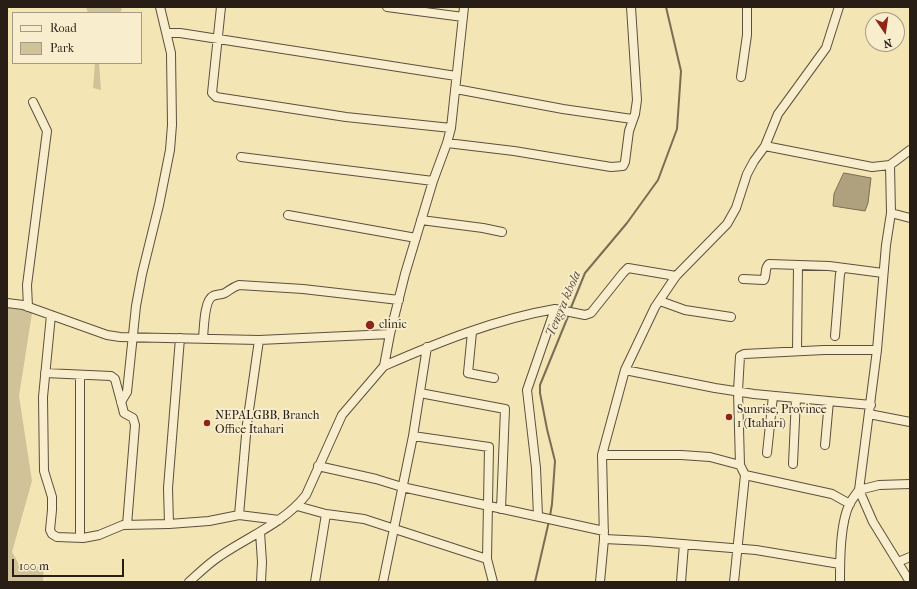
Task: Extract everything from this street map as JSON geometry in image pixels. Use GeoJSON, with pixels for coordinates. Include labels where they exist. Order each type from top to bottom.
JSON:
{"type":"FeatureCollection","features":[{"type":"Feature","properties":{"kind":"street"},"geometry":{"type":"LineString","coordinates":[[121,402],[127,392],[136,306],[170,150],[172,125],[171,53],[160,7]]}},
{"type":"Feature","properties":{"kind":"street"},"geometry":{"type":"LineString","coordinates":[[222,7],[212,93],[216,97],[346,117],[451,128]]}},
{"type":"Feature","properties":{"kind":"street"},"geometry":{"type":"LineString","coordinates":[[387,7],[463,17]]}},
{"type":"Feature","properties":{"kind":"street"},"geometry":{"type":"LineString","coordinates":[[384,366],[390,334],[421,220],[451,128],[464,7]]}},
{"type":"Feature","properties":{"kind":"street"},"geometry":{"type":"LineString","coordinates":[[446,143],[514,151],[611,167],[623,166],[625,162],[629,130],[635,114],[637,100],[631,7]]}},
{"type":"Feature","properties":{"kind":"street"},"geometry":{"type":"LineString","coordinates":[[741,77],[747,35],[747,7]]}},
{"type":"Feature","properties":{"kind":"street"},"geometry":{"type":"LineString","coordinates":[[600,582],[604,535],[602,455],[625,370],[655,307],[676,276],[727,224],[736,208],[747,174],[754,160],[765,146],[778,114],[826,48],[839,7]]}},
{"type":"Feature","properties":{"kind":"street"},"geometry":{"type":"LineString","coordinates":[[167,33],[180,33],[456,76]]}},
{"type":"Feature","properties":{"kind":"street"},"geometry":{"type":"LineString","coordinates":[[456,89],[563,109],[632,119]]}},
{"type":"Feature","properties":{"kind":"street"},"geometry":{"type":"LineString","coordinates":[[28,307],[27,284],[47,131],[33,102]]}},
{"type":"Feature","properties":{"kind":"street"},"geometry":{"type":"LineString","coordinates":[[765,146],[872,167],[890,165],[910,150]]}},
{"type":"Feature","properties":{"kind":"street"},"geometry":{"type":"LineString","coordinates":[[241,157],[433,181]]}},
{"type":"Feature","properties":{"kind":"street"},"geometry":{"type":"LineString","coordinates":[[840,582],[842,530],[850,504],[859,490],[862,456],[871,404],[886,244],[892,213],[890,165]]}},
{"type":"Feature","properties":{"kind":"street"},"geometry":{"type":"LineString","coordinates":[[892,213],[910,218]]}},
{"type":"Feature","properties":{"kind":"street"},"geometry":{"type":"LineString","coordinates":[[288,215],[416,238]]}},
{"type":"Feature","properties":{"kind":"street"},"geometry":{"type":"LineString","coordinates":[[421,220],[502,232]]}},
{"type":"Feature","properties":{"kind":"street"},"geometry":{"type":"LineString","coordinates":[[743,279],[764,280],[766,267],[769,264],[842,268],[883,273]]}},
{"type":"Feature","properties":{"kind":"street"},"geometry":{"type":"LineString","coordinates":[[797,351],[798,265]]}},
{"type":"Feature","properties":{"kind":"street"},"geometry":{"type":"LineString","coordinates":[[189,582],[219,556],[279,520],[297,506],[306,495],[342,415],[384,366],[428,347],[532,314],[558,309],[585,315],[594,310],[628,268],[676,276]]}},
{"type":"Feature","properties":{"kind":"street"},"geometry":{"type":"LineString","coordinates":[[835,336],[840,274],[842,268]]}},
{"type":"Feature","properties":{"kind":"street"},"geometry":{"type":"LineString","coordinates":[[203,338],[206,307],[210,299],[213,296],[227,292],[232,287],[239,285],[303,289],[399,300]]}},
{"type":"Feature","properties":{"kind":"street"},"geometry":{"type":"LineString","coordinates":[[660,301],[685,310],[731,317]]}},
{"type":"Feature","properties":{"kind":"street"},"geometry":{"type":"LineString","coordinates":[[7,303],[28,307],[107,335],[120,337],[133,336],[259,340],[390,334]]}},
{"type":"Feature","properties":{"kind":"street"},"geometry":{"type":"LineString","coordinates":[[538,516],[536,468],[527,390],[558,309]]}},
{"type":"Feature","properties":{"kind":"street"},"geometry":{"type":"LineString","coordinates":[[51,315],[45,373],[44,471],[52,497],[50,530],[52,534],[57,537],[80,538],[99,535],[127,525],[209,521],[239,515],[279,520]]}},
{"type":"Feature","properties":{"kind":"street"},"geometry":{"type":"LineString","coordinates":[[472,332],[468,373],[494,378]]}},
{"type":"Feature","properties":{"kind":"street"},"geometry":{"type":"LineString","coordinates":[[169,524],[168,488],[180,338]]}},
{"type":"Feature","properties":{"kind":"street"},"geometry":{"type":"LineString","coordinates":[[239,515],[247,424],[259,340]]}},
{"type":"Feature","properties":{"kind":"street"},"geometry":{"type":"LineString","coordinates":[[383,582],[413,436],[428,347]]}},
{"type":"Feature","properties":{"kind":"street"},"geometry":{"type":"LineString","coordinates":[[734,582],[745,475],[740,465],[738,391],[740,356],[744,354],[797,351],[877,350]]}},
{"type":"Feature","properties":{"kind":"street"},"geometry":{"type":"LineString","coordinates":[[625,370],[773,396],[871,404]]}},
{"type":"Feature","properties":{"kind":"street"},"geometry":{"type":"LineString","coordinates":[[45,373],[111,376],[115,379],[124,413],[133,418],[135,425],[127,525]]}},
{"type":"Feature","properties":{"kind":"street"},"geometry":{"type":"LineString","coordinates":[[80,375],[80,538]]}},
{"type":"Feature","properties":{"kind":"street"},"geometry":{"type":"LineString","coordinates":[[420,393],[505,409],[502,509]]}},
{"type":"Feature","properties":{"kind":"street"},"geometry":{"type":"LineString","coordinates":[[767,453],[773,396]]}},
{"type":"Feature","properties":{"kind":"street"},"geometry":{"type":"LineString","coordinates":[[793,464],[796,398]]}},
{"type":"Feature","properties":{"kind":"street"},"geometry":{"type":"LineString","coordinates":[[825,446],[829,401]]}},
{"type":"Feature","properties":{"kind":"street"},"geometry":{"type":"LineString","coordinates":[[869,414],[910,422]]}},
{"type":"Feature","properties":{"kind":"street"},"geometry":{"type":"LineString","coordinates":[[413,436],[489,447],[487,558],[493,582]]}},
{"type":"Feature","properties":{"kind":"street"},"geometry":{"type":"LineString","coordinates":[[602,455],[681,455],[710,457],[740,465]]}},
{"type":"Feature","properties":{"kind":"street"},"geometry":{"type":"LineString","coordinates":[[318,466],[376,479],[402,487],[567,522],[604,535],[756,550],[840,564]]}},
{"type":"Feature","properties":{"kind":"street"},"geometry":{"type":"LineString","coordinates":[[745,475],[832,494],[850,504]]}},
{"type":"Feature","properties":{"kind":"street"},"geometry":{"type":"LineString","coordinates":[[859,490],[879,485],[910,484]]}},
{"type":"Feature","properties":{"kind":"street"},"geometry":{"type":"LineString","coordinates":[[859,490],[873,522],[910,582]]}},
{"type":"Feature","properties":{"kind":"street"},"geometry":{"type":"LineString","coordinates":[[297,506],[326,514],[364,519],[487,558]]}},
{"type":"Feature","properties":{"kind":"street"},"geometry":{"type":"LineString","coordinates":[[314,582],[326,514]]}},
{"type":"Feature","properties":{"kind":"street"},"geometry":{"type":"LineString","coordinates":[[260,532],[262,562],[261,582]]}},
{"type":"Feature","properties":{"kind":"street"},"geometry":{"type":"LineString","coordinates":[[681,582],[684,544]]}},
{"type":"Feature","properties":{"kind":"street"},"geometry":{"type":"LineString","coordinates":[[898,562],[910,558]]}},
{"type":"Feature","properties":{"kind":"green space"},"geometry":{"type":"Polygon","coordinates":[[[86,7],[121,7],[122,10],[120,12],[88,12],[86,7]]]}},
{"type":"Feature","properties":{"kind":"green space"},"geometry":{"type":"Polygon","coordinates":[[[95,64],[99,64],[101,90],[93,88],[95,64]]]}},
{"type":"Feature","properties":{"kind":"green space"},"geometry":{"type":"Polygon","coordinates":[[[7,300],[33,307],[19,396],[32,481],[12,552],[23,571],[44,565],[43,582],[7,582],[7,300]]]}},
{"type":"Feature","properties":{"kind":"shaded area"},"geometry":{"type":"Polygon","coordinates":[[[844,173],[871,178],[868,203],[865,211],[833,206],[834,194],[844,173]]]}},
{"type":"Feature","properties":{"kind":"waterway","name":"Tengra khola"},"geometry":{"type":"LineString","coordinates":[[570,310],[585,273],[627,223],[658,180],[677,129],[681,71],[666,7]]}},
{"type":"Feature","properties":{"kind":"waterway","name":"Tengra khola"},"geometry":{"type":"LineString","coordinates":[[550,516],[555,461],[547,429],[540,393],[540,385],[569,314]]}},
{"type":"Feature","properties":{"kind":"waterway","name":"Tengra khola"},"geometry":{"type":"LineString","coordinates":[[535,582],[549,521]]}},
{"type":"Feature","properties":{"kind":"place","name":"clinic"},"geometry":{"type":"Point","coordinates":[370,325]}},
{"type":"Feature","properties":{"kind":"place","name":"Sunrise, Province 1 (Itahari)"},"geometry":{"type":"Point","coordinates":[729,417]}},
{"type":"Feature","properties":{"kind":"place","name":"NEPALGBB, Branch Office Itahari"},"geometry":{"type":"Point","coordinates":[207,423]}}]}
